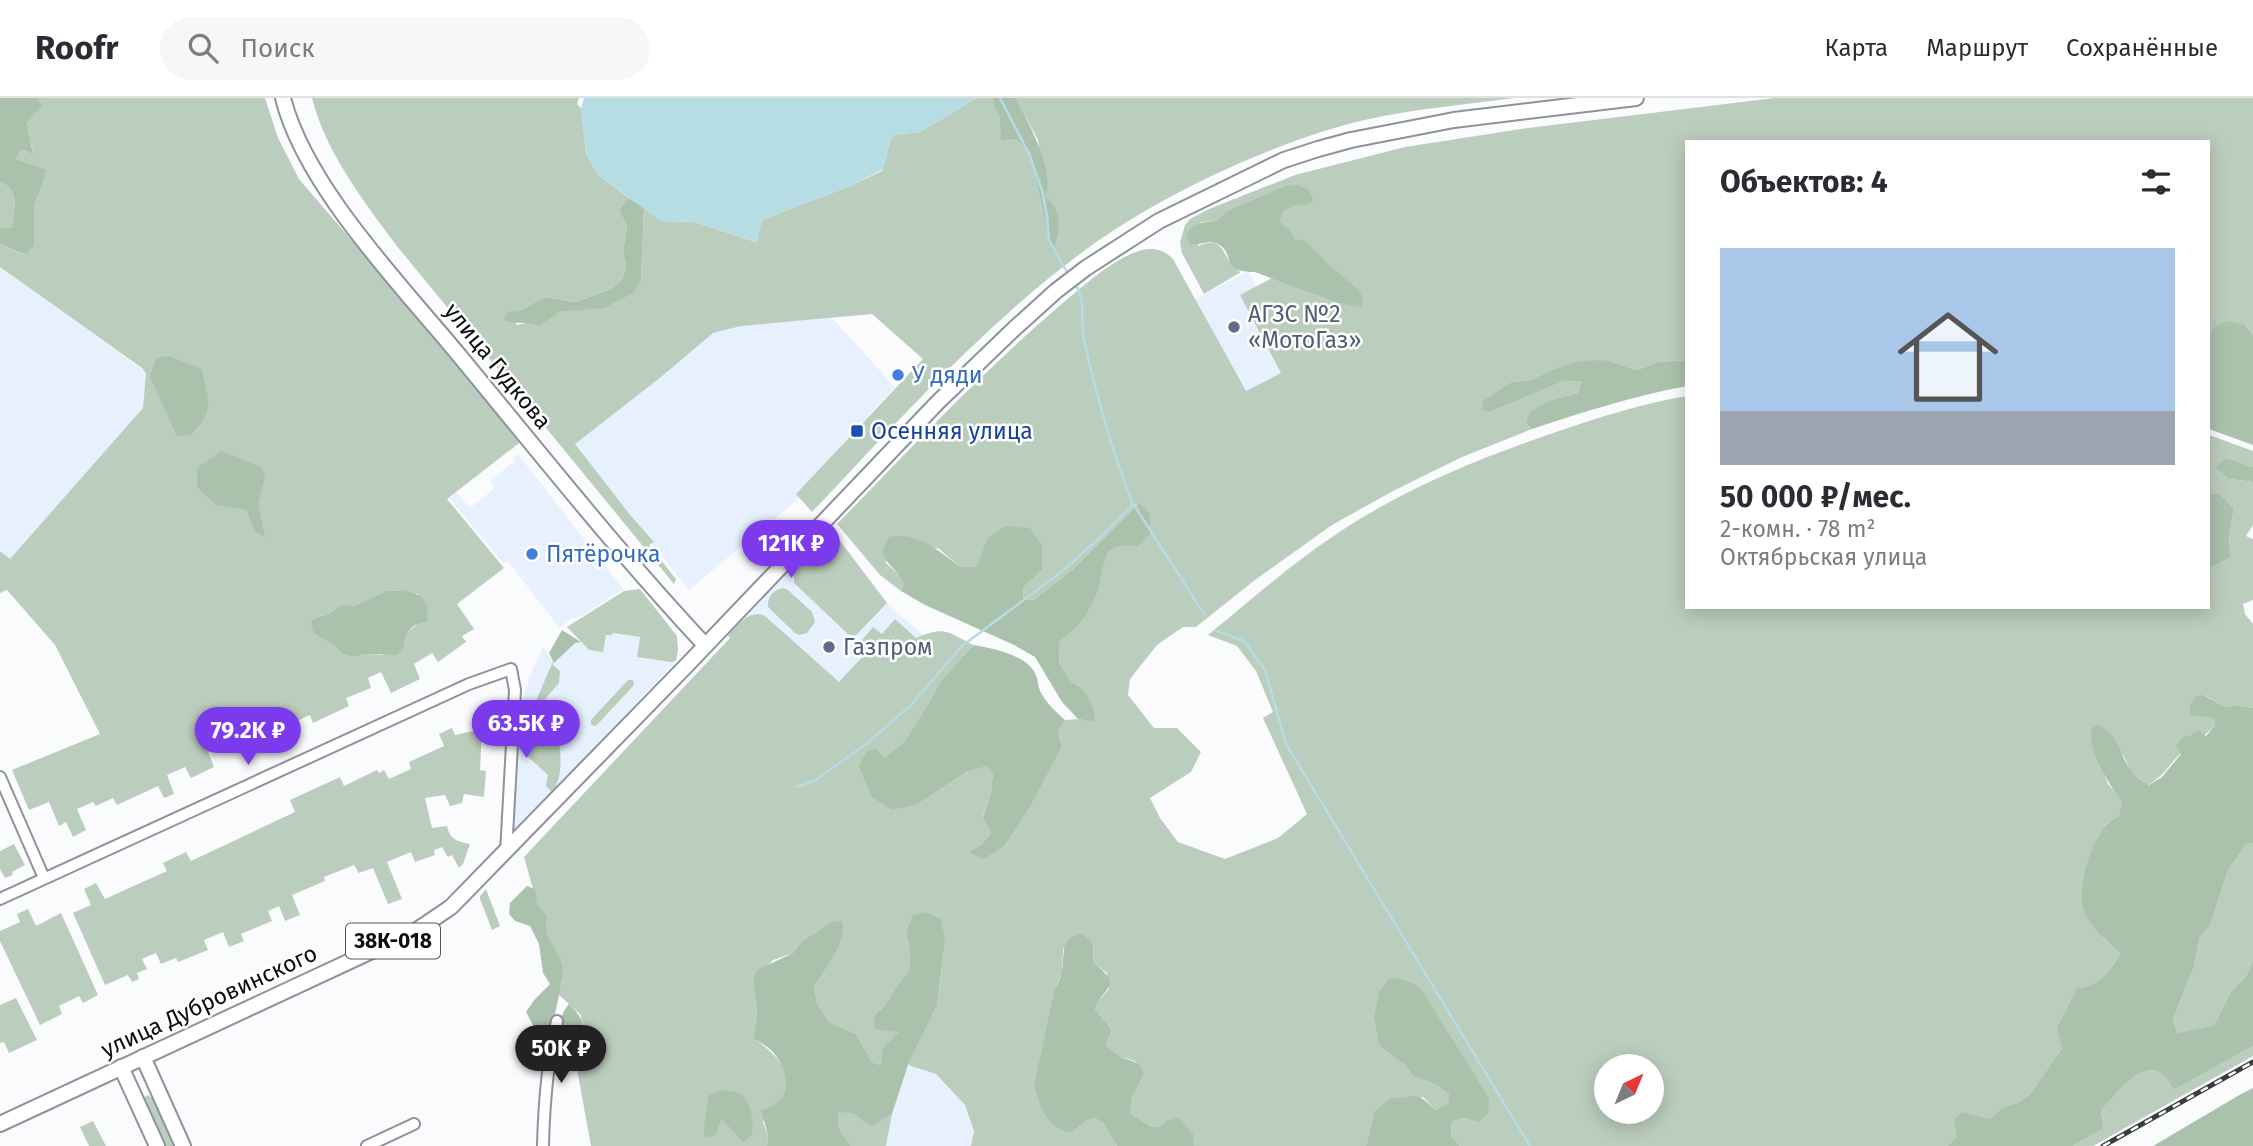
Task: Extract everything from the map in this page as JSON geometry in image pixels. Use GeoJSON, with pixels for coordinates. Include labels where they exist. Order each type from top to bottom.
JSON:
{"type":"FeatureCollection","features":[{"type":"Feature","properties":{"kind":"main road","name":"улица Гудкова"},"geometry":{"type":"LineString","coordinates":[[283,98],[311,164],[364,240],[544,459],[705,645]]}},
{"type":"Feature","properties":{"kind":"main road","name":"улица Дубровинского"},"geometry":{"type":"LineString","coordinates":[[0,1124],[417,930],[456,903],[938,402],[1056,291],[1158,221],[1284,160],[1351,139],[1454,120],[1636,98]]}},
{"type":"Feature","properties":{"kind":"main road"},"geometry":{"type":"LineString","coordinates":[[143,1058],[183,1146]]}},
{"type":"Feature","properties":{"kind":"main road"},"geometry":{"type":"LineString","coordinates":[[121,1067],[158,1146]]}},
{"type":"Feature","properties":{"kind":"street"},"geometry":{"type":"LineString","coordinates":[[0,899],[469,684],[512,669],[515,690],[506,853]]}},
{"type":"Feature","properties":{"kind":"street"},"geometry":{"type":"LineString","coordinates":[[0,777],[44,877]]}},
{"type":"Feature","properties":{"kind":"street"},"geometry":{"type":"LineString","coordinates":[[543,1146],[548,1057],[557,1021]]}},
{"type":"Feature","properties":{"kind":"street"},"geometry":{"type":"LineString","coordinates":[[367,1146],[414,1124]]}},
{"type":"Feature","properties":{"kind":"shaded area"},"geometry":{"type":"Polygon","coordinates":[[[0,267],[146,372],[143,408],[10,560],[0,551],[0,267]]]}},
{"type":"Feature","properties":{"kind":"shaded area"},"geometry":{"type":"Polygon","coordinates":[[[1248,271],[1300,365],[1225,406],[1173,312],[1248,271]]]}},
{"type":"Feature","properties":{"kind":"shaded area"},"geometry":{"type":"Polygon","coordinates":[[[831,317],[895,387],[798,492],[802,496],[689,590],[571,442],[713,333],[741,326],[831,317]]]}},
{"type":"Feature","properties":{"kind":"shaded area"},"geometry":{"type":"Polygon","coordinates":[[[518,454],[623,589],[559,628],[509,562],[503,563],[449,498],[456,492],[470,508],[495,488],[490,481],[515,461],[513,458],[518,454]]]}},
{"type":"Feature","properties":{"kind":"shaded area"},"geometry":{"type":"Polygon","coordinates":[[[831,529],[887,603],[943,653],[856,744],[728,635],[831,529]]]}},
{"type":"Feature","properties":{"kind":"shaded area"},"geometry":{"type":"Polygon","coordinates":[[[612,633],[640,637],[637,657],[676,661],[507,840],[512,730],[531,673],[543,647],[554,663],[575,643],[581,642],[589,650],[612,633]]]}},
{"type":"Feature","properties":{"kind":"shaded area"},"geometry":{"type":"Polygon","coordinates":[[[908,1065],[936,1074],[965,1105],[974,1131],[971,1146],[886,1146],[892,1114],[908,1065]]]}},
{"type":"Feature","properties":{"kind":"green space"},"geometry":{"type":"Polygon","coordinates":[[[0,98],[37,98],[42,105],[27,123],[33,154],[22,149],[16,159],[47,170],[34,206],[34,246],[26,255],[0,244],[0,228],[12,228],[15,201],[11,191],[0,181],[0,98]]]}},
{"type":"Feature","properties":{"kind":"green space"},"geometry":{"type":"Polygon","coordinates":[[[37,98],[265,98],[278,138],[299,179],[523,440],[447,499],[504,568],[457,604],[474,629],[462,636],[466,642],[438,662],[432,653],[414,664],[420,679],[391,693],[381,672],[368,678],[371,688],[346,698],[349,706],[313,723],[310,715],[283,727],[279,719],[265,725],[267,731],[227,749],[224,745],[208,752],[214,767],[191,778],[185,767],[167,775],[174,794],[164,798],[158,786],[117,805],[113,798],[96,806],[93,802],[77,809],[86,830],[73,837],[66,822],[59,826],[49,802],[29,810],[12,770],[100,734],[55,645],[7,590],[0,593],[0,551],[10,559],[143,408],[146,373],[0,267],[0,244],[25,255],[34,246],[34,206],[46,170],[16,159],[22,149],[33,153],[27,123],[41,105],[37,98]],[[405,590],[386,591],[354,606],[343,604],[328,614],[315,618],[314,634],[334,645],[342,654],[353,657],[382,655],[420,622],[418,594],[405,590]]]}},
{"type":"Feature","properties":{"kind":"green space"},"geometry":{"type":"Polygon","coordinates":[[[312,98],[579,98],[577,104],[581,108],[586,154],[598,175],[629,198],[619,210],[627,227],[623,253],[626,266],[622,280],[611,289],[576,302],[544,297],[519,311],[516,325],[558,312],[604,307],[641,280],[644,208],[661,221],[695,222],[756,242],[762,220],[882,171],[892,135],[920,132],[976,98],[994,98],[992,103],[1000,118],[1015,139],[1030,151],[1052,251],[1038,140],[1016,98],[1514,98],[1405,112],[1341,126],[1243,162],[1145,211],[1088,248],[1014,308],[944,373],[812,512],[796,494],[923,359],[872,314],[741,326],[713,333],[575,444],[654,542],[649,545],[676,579],[674,584],[396,245],[336,157],[326,138],[312,98]]]}},
{"type":"Feature","properties":{"kind":"green space"},"geometry":{"type":"Polygon","coordinates":[[[994,98],[1016,98],[1039,147],[1047,174],[1045,197],[1056,209],[1059,222],[1052,252],[1030,151],[1015,139],[1001,140],[1000,118],[992,103],[994,98]]]}},
{"type":"Feature","properties":{"kind":"green space"},"geometry":{"type":"Polygon","coordinates":[[[1775,98],[2253,98],[2253,335],[2245,325],[2212,328],[2210,335],[2210,140],[1685,140],[1685,360],[1658,362],[1637,370],[1606,360],[1559,367],[1530,380],[1512,382],[1490,412],[1562,382],[1581,381],[1578,393],[1554,399],[1526,423],[1532,429],[1462,457],[1332,525],[1255,580],[1196,627],[1183,627],[1157,645],[1130,679],[1128,695],[1154,728],[1177,728],[1201,752],[1191,772],[1150,798],[1160,818],[1178,842],[1225,859],[1278,838],[1307,814],[1263,718],[1273,712],[1256,671],[1237,646],[1208,635],[1288,569],[1338,533],[1417,488],[1473,463],[1606,416],[1685,396],[1685,609],[2210,609],[2210,566],[2231,557],[2229,537],[2234,508],[2220,494],[2210,494],[2210,435],[2253,451],[2253,467],[2227,458],[2229,479],[2253,482],[2253,525],[2246,536],[2253,539],[2253,600],[2243,604],[2245,614],[2253,624],[2253,708],[2236,705],[2226,707],[2204,695],[2215,725],[2148,785],[2131,771],[2123,755],[2091,739],[2108,784],[2123,801],[2119,816],[2107,823],[2097,838],[2103,938],[2120,954],[2105,976],[2091,987],[2062,1048],[2030,1094],[2018,1103],[2003,1107],[1947,1146],[1460,1146],[1451,1136],[1452,1122],[1463,1118],[1478,1122],[1374,1019],[1378,1043],[1383,1049],[1403,1063],[1413,1076],[1436,1085],[1449,1094],[1449,1102],[1435,1110],[1423,1097],[1374,1112],[1366,1146],[1194,1146],[1192,1134],[1152,1127],[1130,1113],[1133,1095],[1144,1074],[1135,1061],[1118,1056],[1106,1045],[1112,1030],[1095,1009],[1109,989],[1107,973],[1094,963],[1093,944],[1063,949],[1062,973],[1055,988],[1073,1132],[1086,1121],[1095,1118],[1103,1121],[1117,1146],[971,1146],[974,1131],[965,1105],[936,1074],[908,1065],[937,1006],[945,941],[906,933],[910,951],[909,971],[874,1016],[900,1032],[881,1067],[872,1062],[856,1034],[829,1022],[817,1003],[814,987],[834,955],[829,923],[801,942],[793,953],[773,960],[753,982],[757,1013],[753,1038],[774,1055],[784,1069],[787,1085],[784,1094],[763,1122],[768,1135],[767,1146],[591,1146],[575,1058],[586,1032],[580,1014],[558,994],[562,981],[560,961],[549,937],[547,916],[537,903],[524,857],[730,638],[728,635],[749,616],[759,614],[765,616],[839,682],[867,652],[861,645],[862,640],[873,627],[882,634],[895,619],[916,638],[939,631],[957,636],[973,645],[940,682],[904,742],[884,758],[918,804],[968,771],[986,765],[993,774],[991,792],[983,816],[991,833],[982,844],[984,859],[1033,802],[1062,747],[1058,732],[1065,720],[1096,721],[1083,689],[1071,681],[1059,663],[1059,643],[1086,615],[1097,591],[1103,559],[1112,548],[1123,544],[1139,503],[1073,569],[1034,600],[1024,599],[1023,588],[1042,570],[960,567],[938,548],[885,562],[902,578],[904,584],[901,591],[880,575],[837,524],[945,413],[1028,333],[1096,276],[1118,260],[1139,251],[1158,250],[1173,259],[1246,391],[1281,373],[1240,295],[1272,278],[1337,303],[1361,306],[1326,292],[1280,222],[1282,211],[1297,205],[1284,186],[1228,210],[1216,221],[1201,222],[1198,246],[1215,243],[1220,246],[1230,262],[1241,272],[1204,294],[1182,253],[1180,242],[1185,225],[1190,219],[1295,175],[1405,147],[1528,128],[1775,98]]]}},
{"type":"Feature","properties":{"kind":"green space"},"geometry":{"type":"Polygon","coordinates":[[[0,181],[14,196],[12,228],[0,228],[0,181]]]}},
{"type":"Feature","properties":{"kind":"green space"},"geometry":{"type":"Polygon","coordinates":[[[1297,185],[1309,190],[1313,201],[1305,206],[1297,205],[1283,211],[1280,222],[1290,230],[1294,239],[1306,241],[1359,290],[1363,299],[1361,307],[1337,303],[1255,272],[1236,269],[1224,248],[1218,244],[1190,244],[1186,236],[1195,226],[1216,221],[1228,210],[1284,186],[1297,185]]]}},
{"type":"Feature","properties":{"kind":"green space"},"geometry":{"type":"Polygon","coordinates":[[[629,198],[644,208],[641,280],[633,293],[604,308],[558,312],[540,326],[504,320],[507,312],[519,311],[544,297],[576,302],[611,289],[622,280],[626,266],[623,253],[627,227],[619,210],[629,198]]]}},
{"type":"Feature","properties":{"kind":"green space"},"geometry":{"type":"Polygon","coordinates":[[[2229,321],[2245,325],[2253,335],[2253,445],[2210,429],[2212,328],[2229,321]]]}},
{"type":"Feature","properties":{"kind":"green space"},"geometry":{"type":"Polygon","coordinates":[[[169,356],[202,369],[208,398],[207,411],[191,435],[177,436],[150,377],[156,358],[169,356]]]}},
{"type":"Feature","properties":{"kind":"green space"},"geometry":{"type":"Polygon","coordinates":[[[1606,360],[1637,370],[1658,362],[1685,360],[1685,386],[1609,405],[1532,429],[1526,423],[1530,412],[1554,399],[1578,393],[1581,381],[1562,382],[1490,412],[1482,410],[1483,401],[1512,382],[1530,380],[1580,361],[1606,360]]]}},
{"type":"Feature","properties":{"kind":"green space"},"geometry":{"type":"Polygon","coordinates":[[[221,451],[261,467],[265,477],[258,504],[265,537],[254,531],[247,510],[216,505],[197,487],[197,468],[221,451]]]}},
{"type":"Feature","properties":{"kind":"green space"},"geometry":{"type":"Polygon","coordinates":[[[2227,458],[2253,467],[2253,482],[2229,479],[2216,467],[2227,458]]]}},
{"type":"Feature","properties":{"kind":"green space"},"geometry":{"type":"Polygon","coordinates":[[[2210,494],[2220,494],[2234,508],[2229,537],[2231,557],[2210,566],[2210,494]]]}},
{"type":"Feature","properties":{"kind":"green space"},"geometry":{"type":"Polygon","coordinates":[[[1139,503],[1150,513],[1150,534],[1137,547],[1125,545],[1110,550],[1088,612],[1059,643],[1059,663],[1071,681],[1083,689],[1092,705],[1096,722],[1078,719],[1062,702],[1035,657],[901,591],[904,584],[902,579],[882,552],[889,537],[909,537],[927,544],[960,567],[977,567],[987,539],[1005,526],[1030,528],[1042,546],[1042,570],[1023,588],[1024,599],[1034,600],[1073,569],[1139,503]]]}},
{"type":"Feature","properties":{"kind":"green space"},"geometry":{"type":"Polygon","coordinates":[[[831,529],[887,603],[855,636],[848,634],[794,583],[794,568],[831,529]]]}},
{"type":"Feature","properties":{"kind":"green space"},"geometry":{"type":"Polygon","coordinates":[[[783,588],[812,612],[815,622],[807,633],[795,633],[768,607],[771,595],[783,588]]]}},
{"type":"Feature","properties":{"kind":"green space"},"geometry":{"type":"Polygon","coordinates":[[[640,589],[677,636],[676,661],[637,657],[640,637],[613,633],[606,635],[603,652],[589,650],[567,627],[624,591],[640,589]]]}},
{"type":"Feature","properties":{"kind":"green space"},"geometry":{"type":"Polygon","coordinates":[[[405,590],[424,600],[427,622],[417,624],[410,630],[405,638],[404,648],[397,655],[368,654],[353,657],[342,654],[334,645],[314,634],[311,622],[343,604],[354,606],[386,591],[405,590]]]}},
{"type":"Feature","properties":{"kind":"green space"},"geometry":{"type":"Polygon","coordinates":[[[562,630],[581,642],[575,643],[554,663],[549,653],[562,630]]]}},
{"type":"Feature","properties":{"kind":"green space"},"geometry":{"type":"Polygon","coordinates":[[[973,645],[1009,654],[1025,662],[1036,675],[1045,699],[1065,720],[1058,732],[1062,747],[1033,802],[1004,846],[984,859],[969,853],[991,833],[983,817],[991,792],[993,774],[986,766],[968,771],[918,804],[892,810],[872,797],[859,766],[867,751],[876,749],[884,758],[904,742],[940,682],[973,645]]]}},
{"type":"Feature","properties":{"kind":"green space"},"geometry":{"type":"Polygon","coordinates":[[[553,661],[553,665],[560,671],[559,683],[545,699],[555,708],[561,763],[557,784],[552,792],[546,786],[548,775],[525,754],[536,733],[536,701],[553,661]]]}},
{"type":"Feature","properties":{"kind":"green space"},"geometry":{"type":"Polygon","coordinates":[[[628,680],[633,680],[634,685],[596,726],[591,725],[591,720],[628,680]]]}},
{"type":"Feature","properties":{"kind":"green space"},"geometry":{"type":"Polygon","coordinates":[[[2203,695],[2226,707],[2236,705],[2253,708],[2253,843],[2246,845],[2228,870],[2210,926],[2200,937],[2194,967],[2173,1019],[2177,1034],[2214,1025],[2230,993],[2246,976],[2253,961],[2253,1046],[2174,1090],[2165,1077],[2156,1071],[2138,1074],[2121,1088],[2101,1111],[2104,1128],[2073,1146],[1947,1146],[1957,1137],[1954,1120],[1962,1112],[1989,1119],[2003,1107],[2018,1103],[2030,1094],[2062,1048],[2057,1028],[2077,989],[2092,985],[2103,978],[2120,954],[2092,924],[2082,904],[2083,880],[2090,855],[2100,833],[2110,821],[2119,816],[2122,802],[2096,758],[2091,729],[2097,725],[2110,733],[2131,770],[2149,785],[2162,777],[2181,754],[2176,746],[2183,737],[2198,730],[2206,736],[2215,725],[2214,718],[2190,715],[2190,705],[2195,697],[2203,695]]]}},
{"type":"Feature","properties":{"kind":"green space"},"geometry":{"type":"Polygon","coordinates":[[[452,728],[455,735],[482,729],[480,770],[486,771],[484,797],[464,794],[462,803],[450,806],[445,795],[425,798],[432,828],[447,826],[455,839],[470,844],[459,868],[452,855],[448,857],[442,847],[434,850],[435,855],[415,862],[411,852],[387,862],[402,899],[388,904],[373,868],[359,873],[354,865],[324,877],[325,881],[292,895],[300,915],[285,921],[279,906],[268,911],[272,921],[241,934],[244,941],[229,947],[223,932],[204,940],[208,950],[178,962],[176,958],[161,964],[156,953],[142,959],[147,969],[137,973],[139,979],[132,982],[128,975],[105,985],[73,913],[91,905],[84,889],[96,883],[105,899],[167,871],[163,863],[186,852],[191,861],[295,812],[290,800],[340,777],[344,786],[377,770],[379,773],[384,770],[389,779],[411,769],[409,762],[444,746],[439,734],[452,728]]]}},
{"type":"Feature","properties":{"kind":"green space"},"geometry":{"type":"Polygon","coordinates":[[[2253,843],[2253,961],[2246,976],[2230,993],[2214,1025],[2177,1035],[2173,1019],[2194,967],[2200,937],[2210,926],[2228,870],[2246,845],[2253,843]]]}},
{"type":"Feature","properties":{"kind":"green space"},"geometry":{"type":"Polygon","coordinates":[[[14,844],[25,865],[5,878],[0,869],[0,851],[14,844]]]}},
{"type":"Feature","properties":{"kind":"green space"},"geometry":{"type":"Polygon","coordinates":[[[527,886],[535,889],[537,903],[547,916],[547,931],[563,969],[553,1025],[539,1036],[526,1012],[550,984],[543,973],[539,944],[530,926],[515,921],[509,914],[510,903],[527,886]]]}},
{"type":"Feature","properties":{"kind":"green space"},"geometry":{"type":"Polygon","coordinates":[[[486,889],[500,926],[492,930],[480,899],[486,889]]]}},
{"type":"Feature","properties":{"kind":"green space"},"geometry":{"type":"Polygon","coordinates":[[[28,909],[36,926],[61,913],[98,995],[83,1003],[79,996],[59,1006],[62,1014],[40,1025],[0,941],[0,931],[20,922],[17,914],[28,909]]]}},
{"type":"Feature","properties":{"kind":"green space"},"geometry":{"type":"Polygon","coordinates":[[[926,912],[941,919],[945,941],[937,1006],[908,1065],[892,1114],[872,1127],[853,1113],[839,1112],[840,1130],[851,1146],[767,1146],[768,1135],[761,1110],[772,1106],[784,1094],[786,1077],[772,1051],[753,1038],[757,1013],[753,982],[757,970],[793,953],[801,942],[829,923],[842,921],[843,929],[838,947],[814,987],[817,1003],[829,1022],[856,1034],[872,1062],[881,1066],[883,1048],[899,1032],[875,1029],[874,1016],[909,971],[910,951],[906,933],[913,915],[926,912]]]}},
{"type":"Feature","properties":{"kind":"green space"},"geometry":{"type":"Polygon","coordinates":[[[1081,933],[1093,944],[1094,963],[1110,982],[1095,1009],[1112,1030],[1106,1045],[1119,1056],[1138,1064],[1144,1074],[1133,1095],[1130,1113],[1152,1127],[1160,1127],[1166,1121],[1178,1118],[1193,1134],[1194,1146],[1117,1146],[1103,1122],[1095,1118],[1086,1121],[1073,1132],[1065,1132],[1051,1123],[1042,1110],[1034,1086],[1055,988],[1062,973],[1066,944],[1081,933]]]}},
{"type":"Feature","properties":{"kind":"green space"},"geometry":{"type":"Polygon","coordinates":[[[1398,978],[1421,989],[1489,1098],[1488,1114],[1478,1122],[1463,1118],[1452,1122],[1451,1136],[1460,1146],[1366,1146],[1374,1112],[1391,1098],[1418,1097],[1435,1110],[1449,1102],[1449,1094],[1436,1085],[1413,1076],[1403,1063],[1378,1043],[1374,1019],[1379,992],[1389,979],[1398,978]]]}},
{"type":"Feature","properties":{"kind":"green space"},"geometry":{"type":"Polygon","coordinates":[[[16,998],[37,1040],[9,1053],[4,1042],[0,1043],[0,1005],[16,998]]]}},
{"type":"Feature","properties":{"kind":"green space"},"geometry":{"type":"Polygon","coordinates":[[[569,1004],[576,1011],[584,1029],[575,1058],[569,1057],[561,1030],[564,1010],[569,1004]]]}},
{"type":"Feature","properties":{"kind":"green space"},"geometry":{"type":"Polygon","coordinates":[[[2253,1046],[2253,1056],[2093,1146],[2073,1146],[2104,1128],[2101,1111],[2137,1074],[2155,1071],[2165,1077],[2174,1090],[2253,1046]]]}},
{"type":"Feature","properties":{"kind":"green space"},"geometry":{"type":"Polygon","coordinates":[[[2253,1088],[2253,1146],[2153,1146],[2241,1094],[2253,1088]]]}},
{"type":"Feature","properties":{"kind":"green space"},"geometry":{"type":"Polygon","coordinates":[[[721,1090],[738,1093],[749,1107],[753,1124],[752,1135],[743,1142],[721,1118],[716,1135],[705,1138],[708,1096],[721,1090]]]}},
{"type":"Feature","properties":{"kind":"green space"},"geometry":{"type":"Polygon","coordinates":[[[148,1095],[155,1101],[176,1146],[163,1146],[144,1102],[148,1095]]]}},
{"type":"Feature","properties":{"kind":"green space"},"geometry":{"type":"Polygon","coordinates":[[[839,1112],[853,1112],[872,1127],[892,1114],[886,1146],[851,1146],[839,1127],[839,1112]]]}},
{"type":"Feature","properties":{"kind":"green space"},"geometry":{"type":"Polygon","coordinates":[[[93,1121],[106,1146],[89,1146],[80,1127],[93,1121]]]}},
{"type":"Feature","properties":{"kind":"water"},"geometry":{"type":"Polygon","coordinates":[[[584,98],[976,98],[920,132],[892,135],[882,170],[850,186],[762,220],[757,242],[695,222],[661,221],[598,175],[586,154],[581,108],[584,98]]]}},
{"type":"Feature","properties":{"kind":"waterway"},"geometry":{"type":"LineString","coordinates":[[1000,98],[1029,154],[1042,190],[1049,240],[1068,274]]}},
{"type":"Feature","properties":{"kind":"waterway"},"geometry":{"type":"LineString","coordinates":[[796,787],[814,781],[865,745],[910,706],[962,646],[1060,573],[1133,505],[1099,402],[1084,339],[1081,297],[1074,282]]}},
{"type":"Feature","properties":{"kind":"waterway"},"geometry":{"type":"LineString","coordinates":[[1134,505],[1204,614]]}},
{"type":"Feature","properties":{"kind":"waterway"},"geometry":{"type":"LineString","coordinates":[[1217,631],[1244,641],[1265,670],[1286,744],[1530,1146]]}},
{"type":"Feature","properties":{"kind":"railway"},"geometry":{"type":"LineString","coordinates":[[2103,1146],[2253,1062]]}},
{"type":"Feature","properties":{"kind":"place","name":"АГЗС №2 «МотоГаз»"},"geometry":{"type":"Point","coordinates":[1234,327]}},
{"type":"Feature","properties":{"kind":"place","name":"У дяди"},"geometry":{"type":"Point","coordinates":[898,375]}},
{"type":"Feature","properties":{"kind":"place","name":"Осенняя улица"},"geometry":{"type":"Point","coordinates":[857,431]}},
{"type":"Feature","properties":{"kind":"place","name":"Пятёрочка"},"geometry":{"type":"Point","coordinates":[532,554]}},
{"type":"Feature","properties":{"kind":"place","name":"Газпром"},"geometry":{"type":"Point","coordinates":[829,647]}}]}
